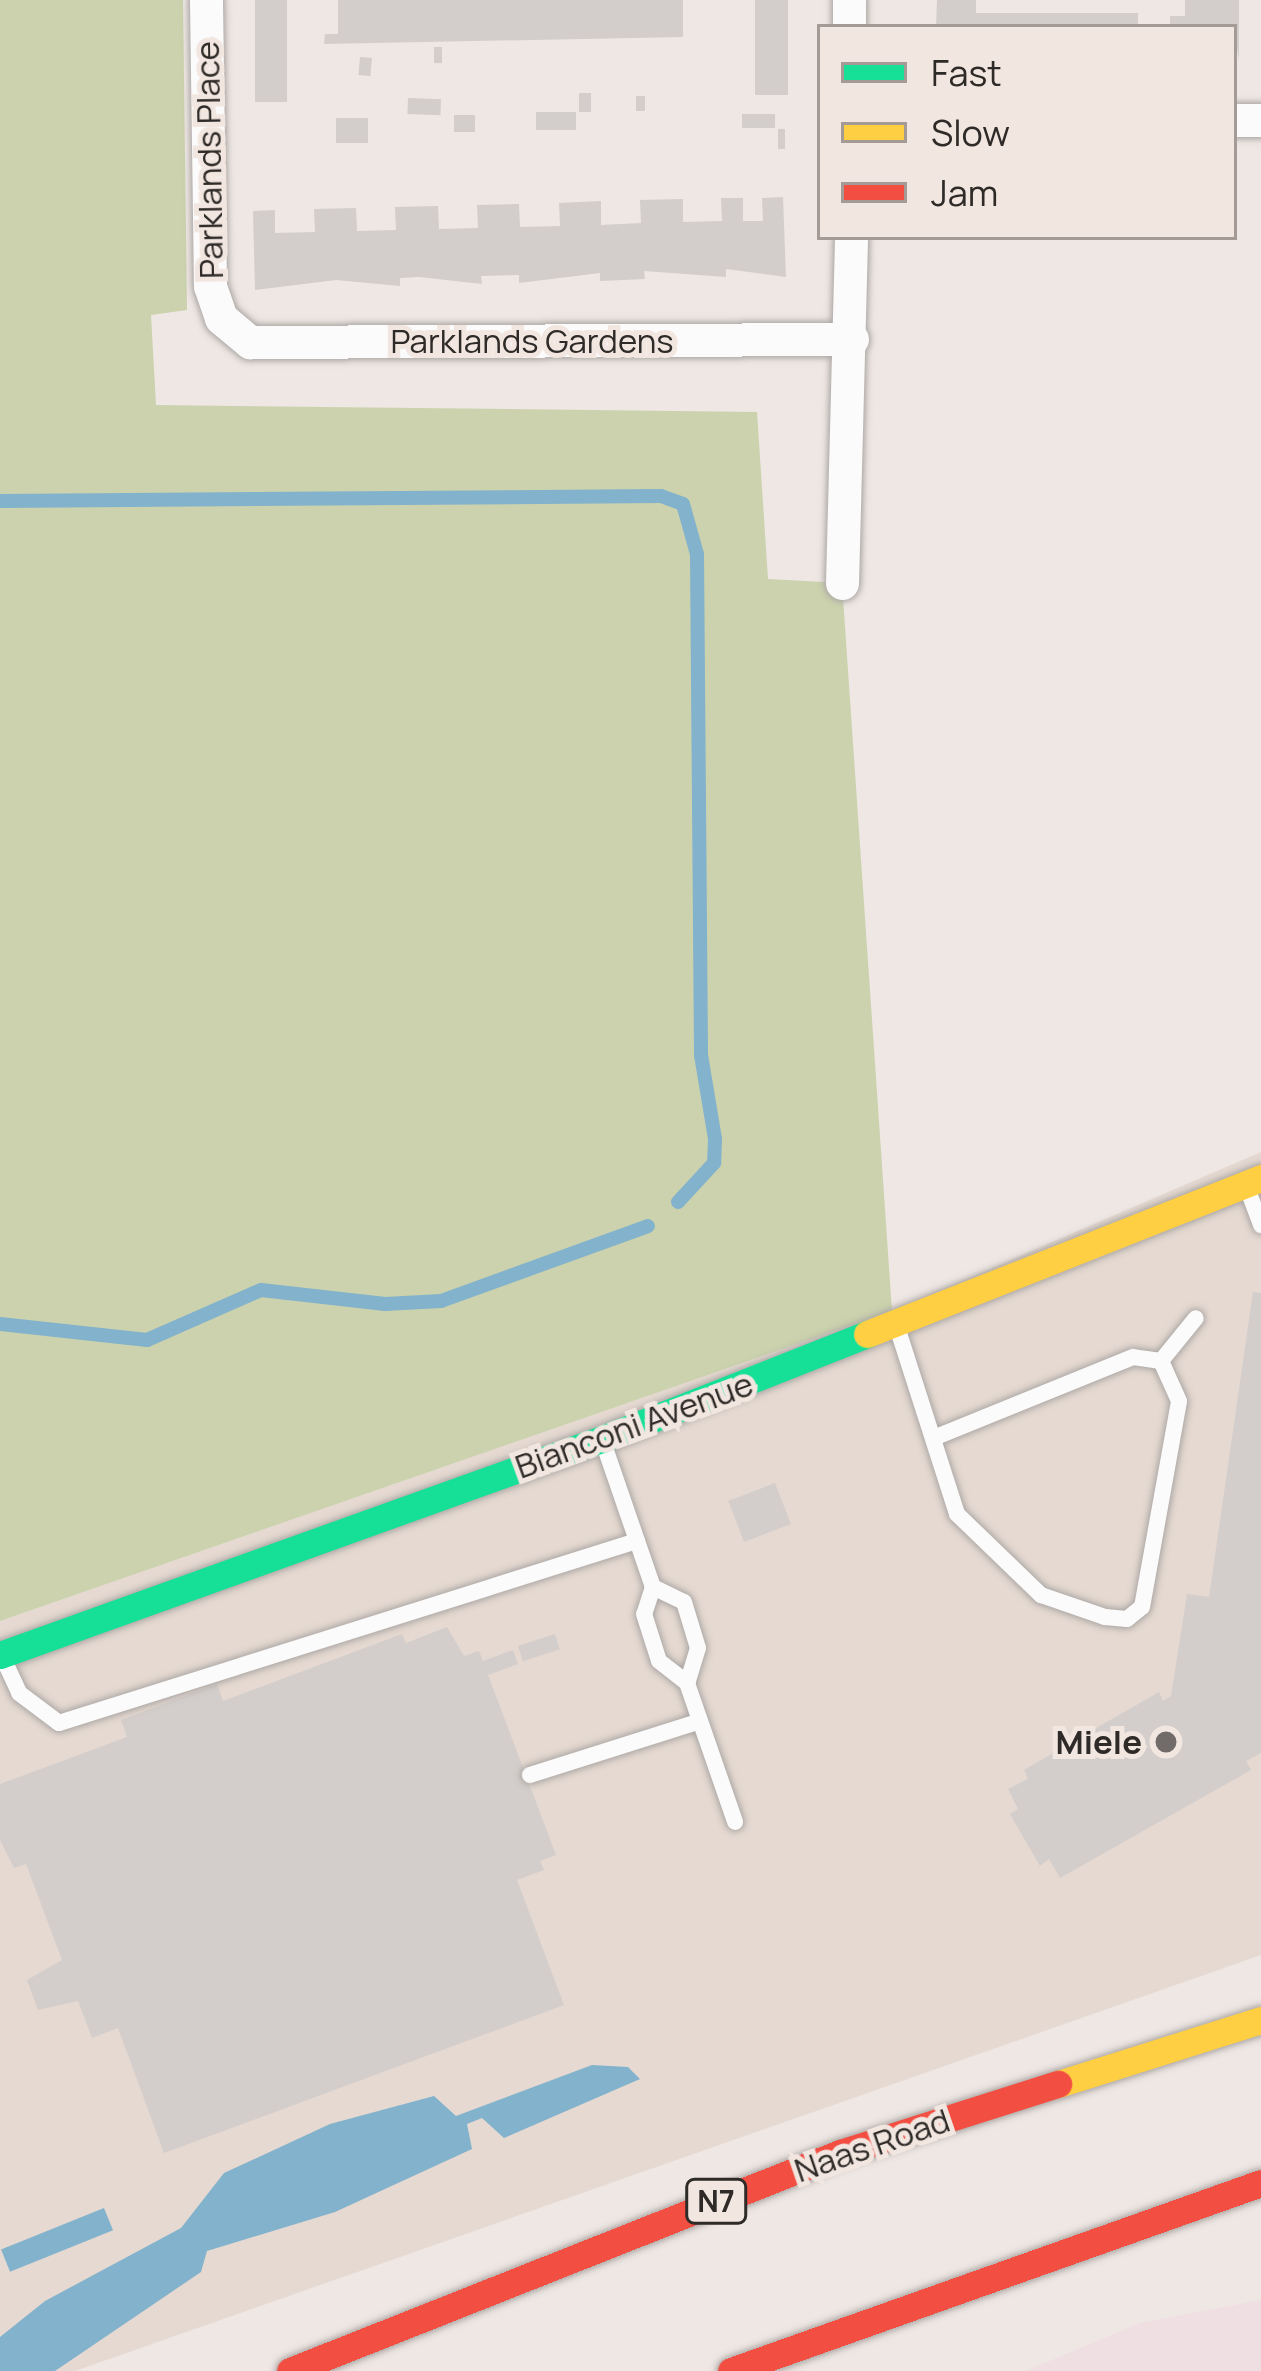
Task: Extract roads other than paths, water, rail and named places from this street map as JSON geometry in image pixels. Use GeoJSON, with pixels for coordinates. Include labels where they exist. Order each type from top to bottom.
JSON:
{"type":"FeatureCollection","features":[{"type":"Feature","properties":{"kind":"main road","name":"Bianconi Avenue"},"geometry":{"type":"LineString","coordinates":[[1,1655],[602,1439],[1253,1181]]}},
{"type":"Feature","properties":{"kind":"main road","name":"N7"},"geometry":{"type":"LineString","coordinates":[[1151,2054],[1261,2001]]}},
{"type":"Feature","properties":{"kind":"main road","name":"Naas Road"},"geometry":{"type":"LineString","coordinates":[[290,2371],[840,2153],[1261,2020]]}},
{"type":"Feature","properties":{"kind":"main road"},"geometry":{"type":"LineString","coordinates":[[731,2371],[807,2339],[1261,2182]]}},
{"type":"Feature","properties":{"kind":"main road"},"geometry":{"type":"LineString","coordinates":[[807,2339],[1170,2248]]}},
{"type":"Feature","properties":{"kind":"street","name":"Parklands Place"},"geometry":{"type":"LineString","coordinates":[[206,0],[210,286],[221,318]]}},
{"type":"Feature","properties":{"kind":"street"},"geometry":{"type":"LineString","coordinates":[[842,583],[852,340],[851,240]]}},
{"type":"Feature","properties":{"kind":"street","name":"Parklands Gardens"},"geometry":{"type":"LineString","coordinates":[[221,318],[250,342],[852,340]]}},
{"type":"Feature","properties":{"kind":"lane"},"geometry":{"type":"LineString","coordinates":[[1253,1181],[1261,1225]]}},
{"type":"Feature","properties":{"kind":"lane"},"geometry":{"type":"LineString","coordinates":[[1161,1361],[1196,1318]]}},
{"type":"Feature","properties":{"kind":"lane"},"geometry":{"type":"LineString","coordinates":[[896,1326],[957,1514],[1040,1595],[1127,1619],[1142,1607],[1179,1401],[1161,1361]]}},
{"type":"Feature","properties":{"kind":"lane"},"geometry":{"type":"LineString","coordinates":[[934,1438],[1133,1358],[1161,1361]]}},
{"type":"Feature","properties":{"kind":"lane"},"geometry":{"type":"LineString","coordinates":[[602,1439],[653,1587],[644,1614],[659,1661],[687,1683],[735,1822]]}},
{"type":"Feature","properties":{"kind":"lane"},"geometry":{"type":"LineString","coordinates":[[1,1655],[19,1693],[59,1723],[637,1540]]}},
{"type":"Feature","properties":{"kind":"lane"},"geometry":{"type":"LineString","coordinates":[[653,1587],[684,1602],[698,1648],[687,1683]]}},
{"type":"Feature","properties":{"kind":"lane"},"geometry":{"type":"LineString","coordinates":[[530,1774],[700,1721]]}},
{"type":"Feature","properties":{"kind":"water"},"geometry":{"type":"Polygon","coordinates":[[[592,2065],[628,2067],[640,2079],[504,2138],[482,2118],[467,2124],[472,2149],[335,2212],[207,2251],[201,2272],[55,2371],[0,2371],[0,2337],[45,2301],[181,2228],[224,2173],[330,2124],[434,2096],[456,2116],[592,2065]]]}},
{"type":"Feature","properties":{"kind":"water"},"geometry":{"type":"Polygon","coordinates":[[[104,2208],[113,2230],[10,2272],[1,2250],[104,2208]]]}},
{"type":"Feature","properties":{"kind":"waterway"},"geometry":{"type":"LineString","coordinates":[[0,501],[661,496],[683,504],[697,554],[701,1055],[715,1139],[714,1163],[678,1202]]}},
{"type":"Feature","properties":{"kind":"waterway"},"geometry":{"type":"LineString","coordinates":[[0,1324],[147,1340],[261,1290],[385,1304],[441,1301],[648,1226]]}},
{"type":"Feature","properties":{"kind":"place","name":"Miele"},"geometry":{"type":"Point","coordinates":[1166,1742]}}]}
